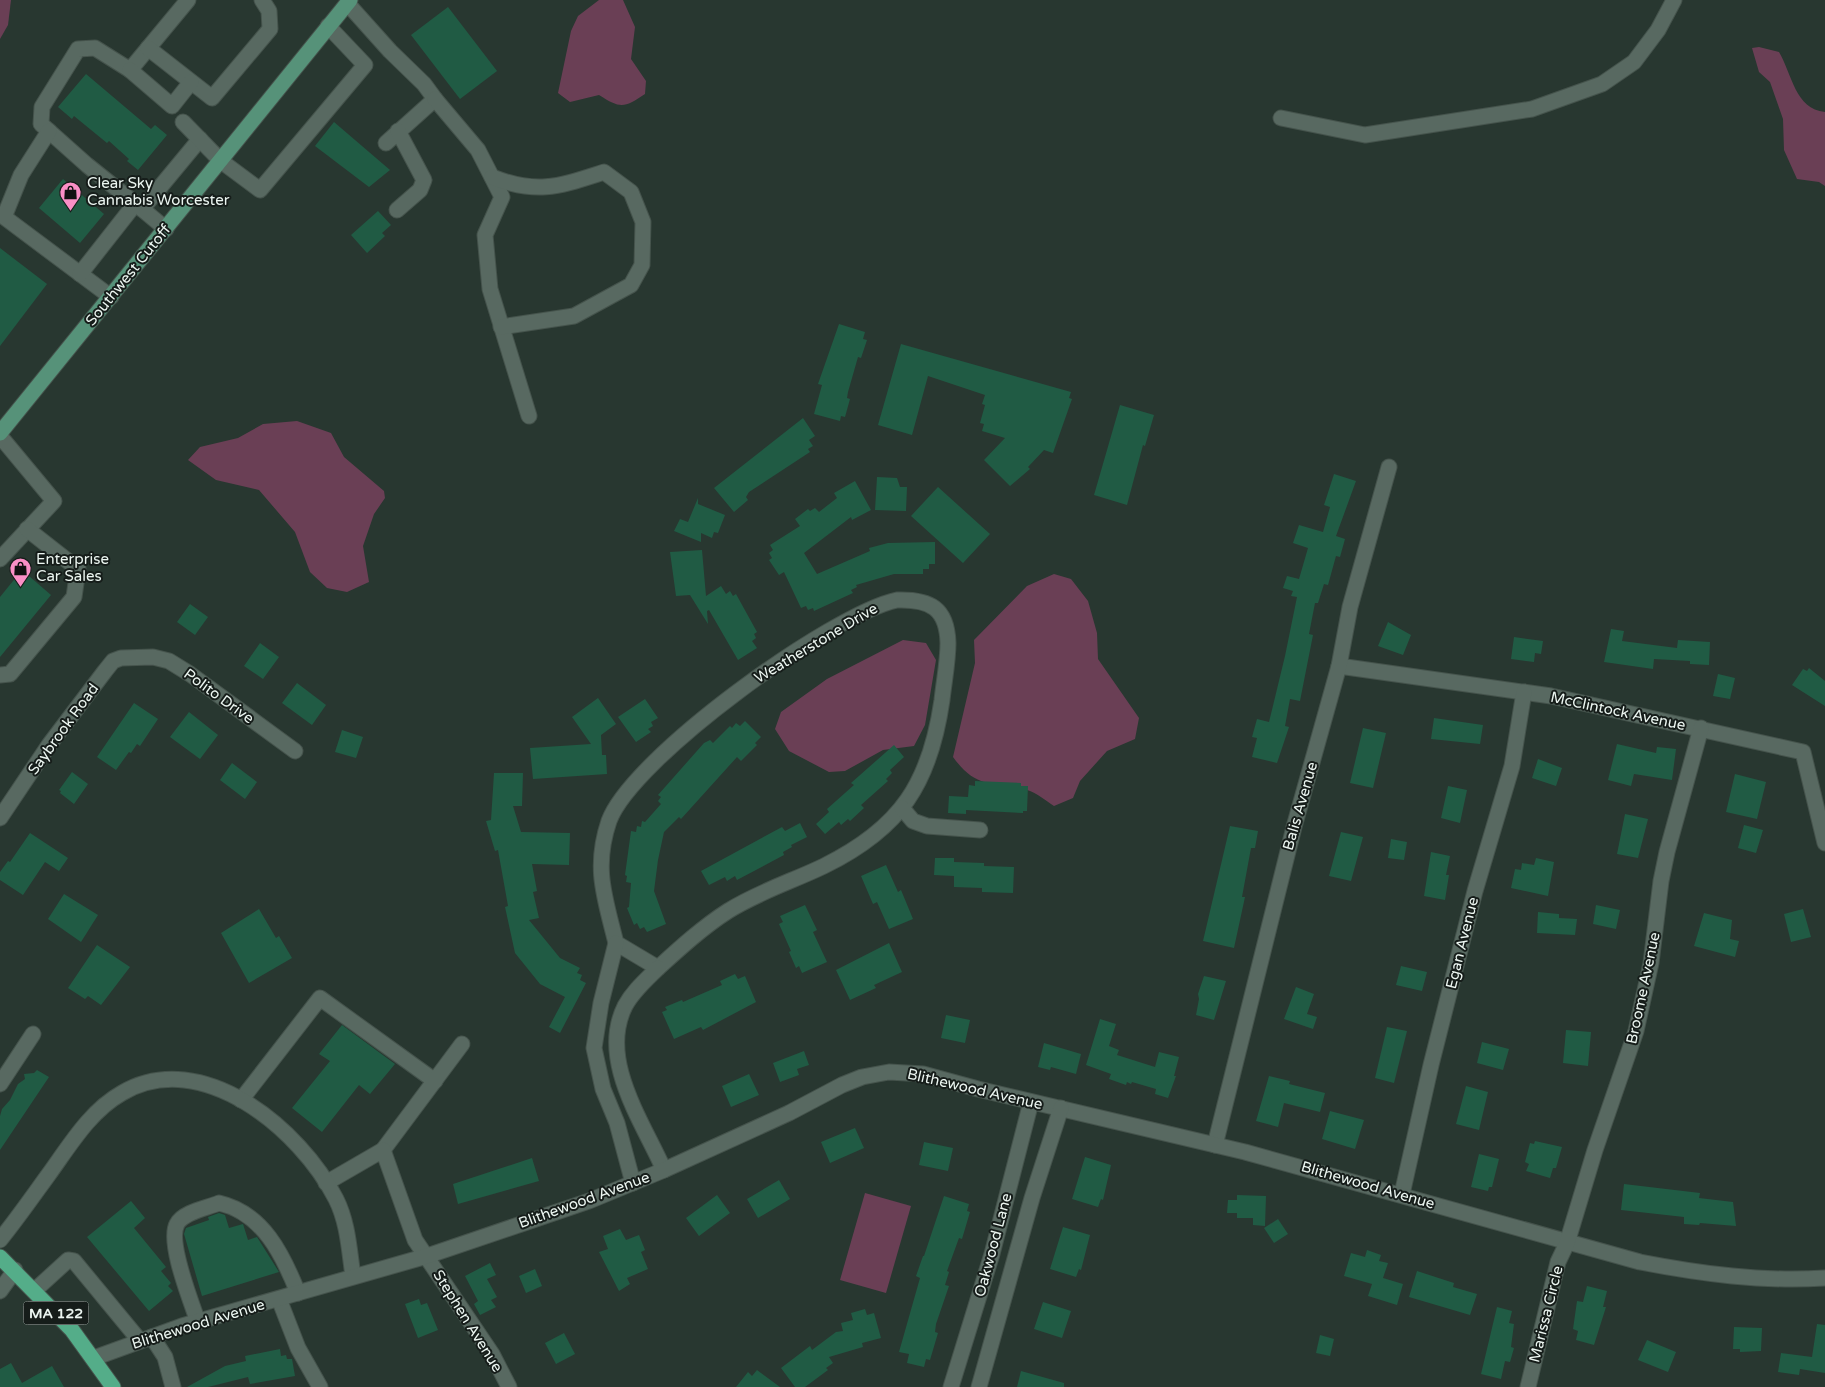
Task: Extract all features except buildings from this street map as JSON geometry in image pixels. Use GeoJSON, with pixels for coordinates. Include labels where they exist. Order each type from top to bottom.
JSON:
{"type":"FeatureCollection","features":[{"type":"Feature","properties":{"kind":"highway","name":"MA 122"},"geometry":{"type":"LineString","coordinates":[[0,1257],[15,1270],[72,1330],[94,1358],[113,1387]]}},
{"type":"Feature","properties":{"kind":"main road","name":"Southwest Cutoff"},"geometry":{"type":"LineString","coordinates":[[0,434],[348,1]]}},
{"type":"Feature","properties":{"kind":"street"},"geometry":{"type":"LineString","coordinates":[[130,70],[188,0]]}},
{"type":"Feature","properties":{"kind":"street"},"geometry":{"type":"LineString","coordinates":[[148,48],[212,98],[270,29],[269,11],[262,0]]}},
{"type":"Feature","properties":{"kind":"street"},"geometry":{"type":"LineString","coordinates":[[1281,118],[1365,135],[1532,108],[1602,84],[1634,62],[1658,30],[1674,0]]}},
{"type":"Feature","properties":{"kind":"street"},"geometry":{"type":"LineString","coordinates":[[348,1],[390,51],[424,84],[478,150],[502,197],[485,235],[490,289],[529,416]]}},
{"type":"Feature","properties":{"kind":"street"},"geometry":{"type":"LineString","coordinates":[[183,122],[221,161],[260,190],[365,65],[328,26]]}},
{"type":"Feature","properties":{"kind":"street"},"geometry":{"type":"LineString","coordinates":[[166,229],[87,166],[41,124],[42,107],[78,49],[95,48],[130,70],[172,106],[191,82]]}},
{"type":"Feature","properties":{"kind":"street"},"geometry":{"type":"LineString","coordinates":[[386,143],[435,99]]}},
{"type":"Feature","properties":{"kind":"street"},"geometry":{"type":"LineString","coordinates":[[49,131],[21,175],[4,217],[111,297]]}},
{"type":"Feature","properties":{"kind":"street"},"geometry":{"type":"LineString","coordinates":[[397,210],[420,190],[424,180],[398,131]]}},
{"type":"Feature","properties":{"kind":"street"},"geometry":{"type":"LineString","coordinates":[[80,274],[138,206],[200,139]]}},
{"type":"Feature","properties":{"kind":"street"},"geometry":{"type":"LineString","coordinates":[[492,177],[516,186],[557,187],[604,172],[631,192],[643,222],[642,265],[631,285],[574,316],[501,327]]}},
{"type":"Feature","properties":{"kind":"street"},"geometry":{"type":"LineString","coordinates":[[0,434],[54,500],[0,559]]}},
{"type":"Feature","properties":{"kind":"street","name":"Balis Avenue"},"geometry":{"type":"LineString","coordinates":[[1215,1145],[1291,836],[1339,666],[1350,607],[1389,467]]}},
{"type":"Feature","properties":{"kind":"street"},"geometry":{"type":"LineString","coordinates":[[0,674],[10,674],[74,597],[78,569],[28,529]]}},
{"type":"Feature","properties":{"kind":"street","name":"Weatherstone Drive"},"geometry":{"type":"LineString","coordinates":[[633,1183],[616,1123],[603,1089],[594,1048],[601,1003],[616,943],[603,894],[600,871],[602,852],[610,818],[637,780],[695,725],[765,671],[875,607],[890,602],[922,600],[939,610],[946,626],[948,648],[939,717],[933,746],[923,774],[902,808],[864,844],[824,866],[728,910],[682,946],[658,968],[626,1006],[620,1020],[618,1060],[630,1098],[664,1170]]}},
{"type":"Feature","properties":{"kind":"street","name":"Polito Drive"},"geometry":{"type":"LineString","coordinates":[[136,657],[168,661],[182,668],[295,751]]}},
{"type":"Feature","properties":{"kind":"street","name":"Saybrook Road"},"geometry":{"type":"LineString","coordinates":[[0,818],[49,746],[113,661],[136,657]]}},
{"type":"Feature","properties":{"kind":"street","name":"McClintock Avenue"},"geometry":{"type":"LineString","coordinates":[[1339,666],[1524,692],[1701,728],[1803,752],[1825,843]]}},
{"type":"Feature","properties":{"kind":"street","name":"Egan Avenue"},"geometry":{"type":"LineString","coordinates":[[1402,1194],[1431,1065],[1474,891],[1512,766],[1524,692]]}},
{"type":"Feature","properties":{"kind":"street","name":"Broome Avenue"},"geometry":{"type":"LineString","coordinates":[[1567,1243],[1589,1167],[1636,1031],[1650,963],[1661,880],[1667,852],[1701,728]]}},
{"type":"Feature","properties":{"kind":"street"},"geometry":{"type":"LineString","coordinates":[[902,808],[913,820],[927,826],[980,830]]}},
{"type":"Feature","properties":{"kind":"street"},"geometry":{"type":"LineString","coordinates":[[616,943],[658,968]]}},
{"type":"Feature","properties":{"kind":"street"},"geometry":{"type":"LineString","coordinates":[[241,1100],[320,998],[435,1081]]}},
{"type":"Feature","properties":{"kind":"street"},"geometry":{"type":"LineString","coordinates":[[0,1084],[33,1034]]}},
{"type":"Feature","properties":{"kind":"street"},"geometry":{"type":"LineString","coordinates":[[326,1183],[383,1150],[462,1044]]}},
{"type":"Feature","properties":{"kind":"street","name":"Blithewood Avenue"},"geometry":{"type":"LineString","coordinates":[[94,1358],[198,1322],[427,1256],[589,1201],[664,1170],[789,1113],[842,1085],[877,1074],[908,1072],[923,1074],[1031,1102],[1215,1145],[1402,1194],[1567,1243],[1640,1262],[1716,1276],[1753,1279],[1825,1278]]}},
{"type":"Feature","properties":{"kind":"street"},"geometry":{"type":"LineString","coordinates":[[0,1240],[83,1128],[98,1111],[121,1093],[148,1082],[179,1079],[210,1085],[254,1108],[293,1143],[316,1167],[343,1216],[353,1276]]}},
{"type":"Feature","properties":{"kind":"street","name":"Oakwood Lane"},"geometry":{"type":"LineString","coordinates":[[951,1387],[992,1254],[1031,1102]]}},
{"type":"Feature","properties":{"kind":"street","name":"Oakwood Lane"},"geometry":{"type":"LineString","coordinates":[[979,1387],[1032,1198],[1061,1108]]}},
{"type":"Feature","properties":{"kind":"street","name":"Stephen Avenue"},"geometry":{"type":"LineString","coordinates":[[383,1150],[415,1240],[492,1354],[508,1387]]}},
{"type":"Feature","properties":{"kind":"street"},"geometry":{"type":"LineString","coordinates":[[198,1322],[176,1249],[175,1232],[177,1223],[183,1218],[219,1203],[242,1213],[256,1223],[274,1241],[285,1259],[298,1293]]}},
{"type":"Feature","properties":{"kind":"street","name":"Marissa Circle"},"geometry":{"type":"LineString","coordinates":[[1528,1387],[1558,1262],[1567,1243]]}},
{"type":"Feature","properties":{"kind":"street"},"geometry":{"type":"LineString","coordinates":[[34,1291],[68,1260],[74,1261],[165,1357],[174,1387]]}},
{"type":"Feature","properties":{"kind":"street"},"geometry":{"type":"LineString","coordinates":[[0,1291],[15,1270]]}},
{"type":"Feature","properties":{"kind":"street"},"geometry":{"type":"LineString","coordinates":[[278,1299],[298,1348],[320,1387]]}},
{"type":"Feature","properties":{"kind":"shaded area"},"geometry":{"type":"Polygon","coordinates":[[[0,0],[11,0],[8,25],[0,39],[0,0]]]}},
{"type":"Feature","properties":{"kind":"shaded area"},"geometry":{"type":"Polygon","coordinates":[[[599,0],[623,0],[635,27],[631,59],[646,81],[645,94],[627,104],[618,105],[599,95],[570,102],[558,93],[571,31],[578,16],[599,0]]]}},
{"type":"Feature","properties":{"kind":"shaded area"},"geometry":{"type":"Polygon","coordinates":[[[1759,47],[1779,52],[1801,97],[1815,109],[1825,112],[1825,186],[1819,182],[1797,179],[1784,150],[1783,119],[1770,82],[1759,72],[1752,48],[1759,47]]]}},
{"type":"Feature","properties":{"kind":"shaded area"},"geometry":{"type":"Polygon","coordinates":[[[297,421],[331,433],[344,457],[384,491],[385,498],[374,514],[363,546],[369,582],[347,592],[327,588],[310,572],[295,532],[259,490],[216,480],[188,460],[200,447],[238,438],[263,424],[297,421]]]}},
{"type":"Feature","properties":{"kind":"shaded area"},"geometry":{"type":"Polygon","coordinates":[[[1054,574],[1071,579],[1088,601],[1097,633],[1098,659],[1139,718],[1135,739],[1107,751],[1080,781],[1073,798],[1054,806],[1027,790],[978,780],[962,768],[953,757],[975,663],[974,640],[1027,586],[1054,574]]]}},
{"type":"Feature","properties":{"kind":"shaded area"},"geometry":{"type":"Polygon","coordinates":[[[903,640],[926,643],[936,660],[925,725],[914,746],[883,750],[845,771],[829,772],[789,751],[775,729],[781,712],[827,679],[903,640]]]}},
{"type":"Feature","properties":{"kind":"shaded area"},"geometry":{"type":"Polygon","coordinates":[[[865,1193],[911,1206],[886,1293],[840,1280],[865,1193]]]}},
{"type":"Feature","properties":{"kind":"place","name":"Clear Sky Cannabis Worcester"},"geometry":{"type":"Point","coordinates":[71,211]}},
{"type":"Feature","properties":{"kind":"place","name":"Enterprise Car Sales"},"geometry":{"type":"Point","coordinates":[20,587]}}]}
